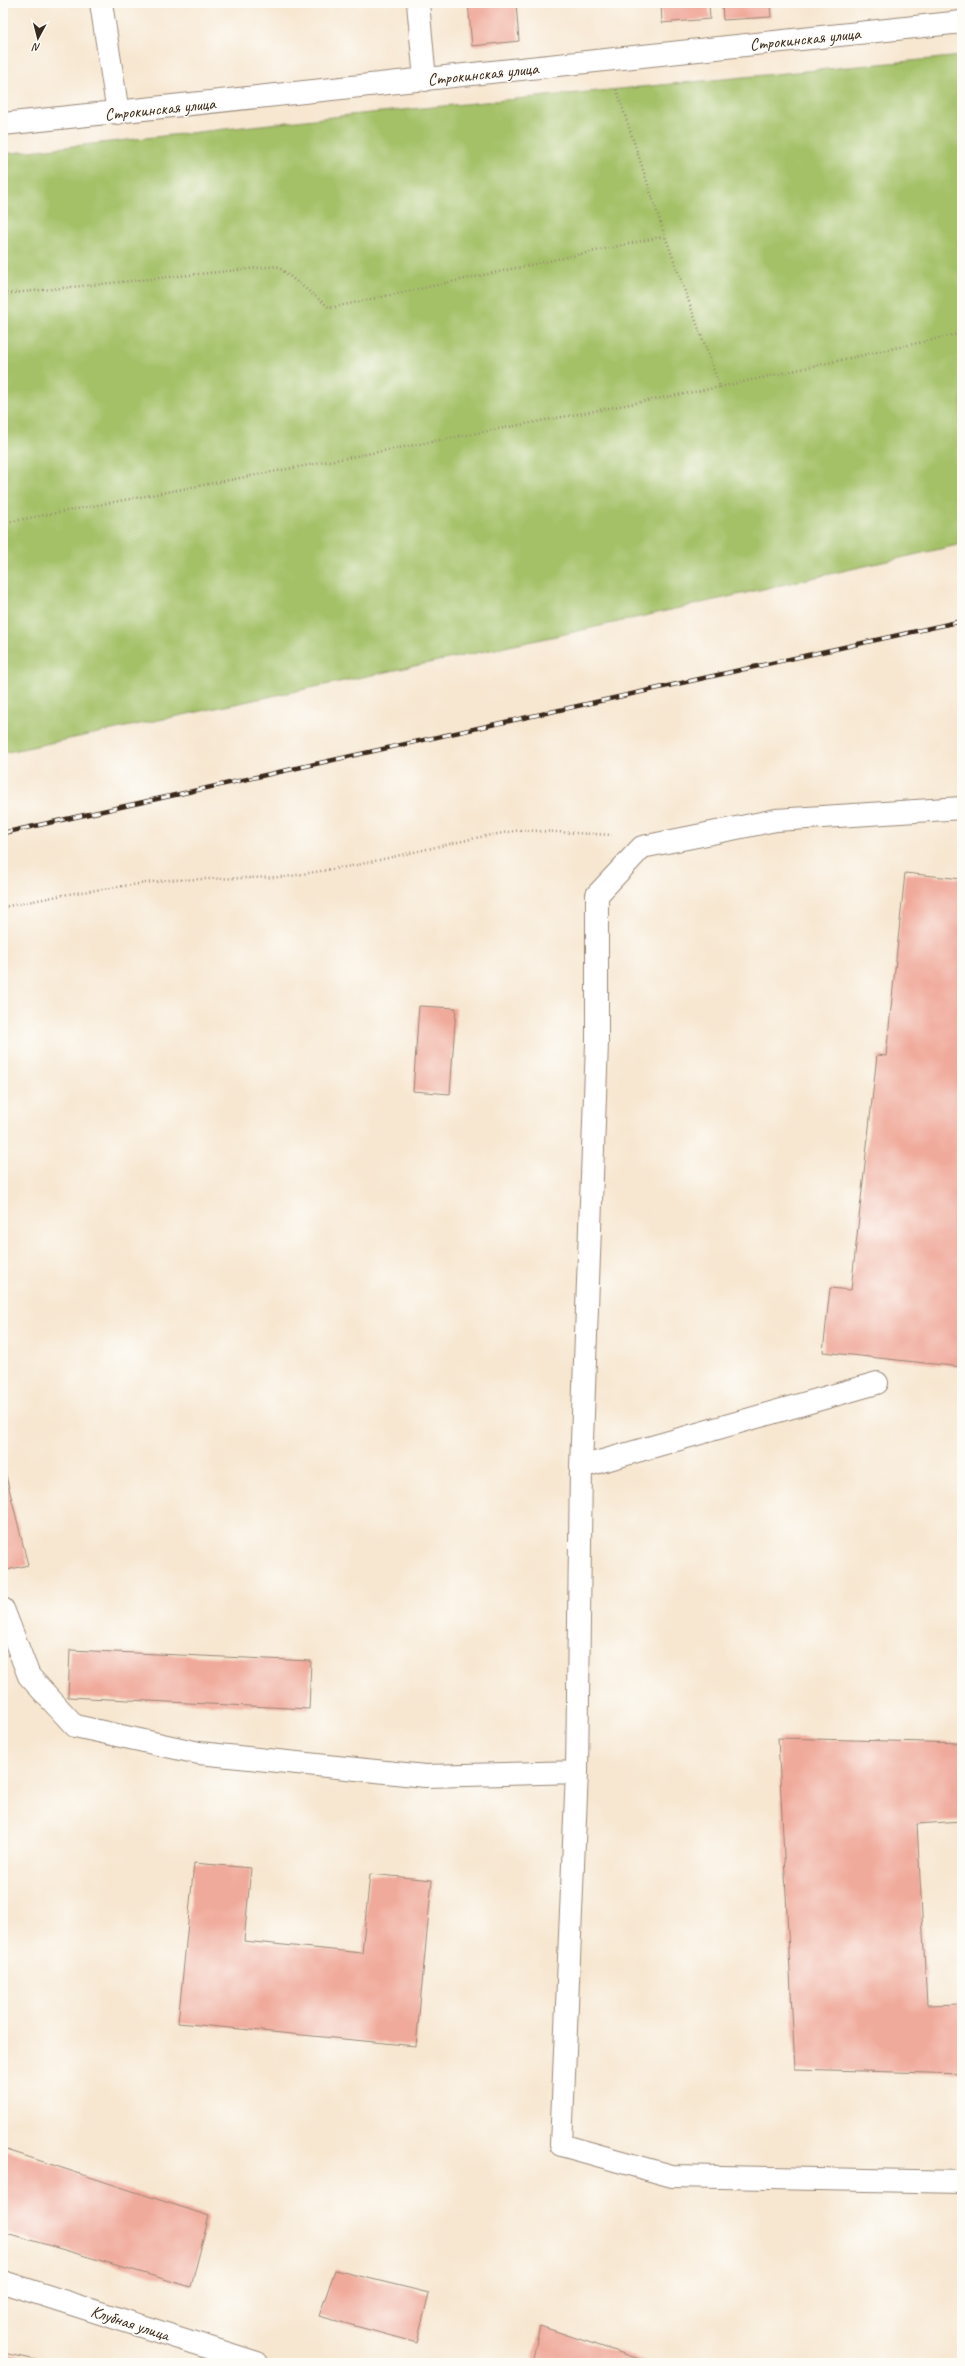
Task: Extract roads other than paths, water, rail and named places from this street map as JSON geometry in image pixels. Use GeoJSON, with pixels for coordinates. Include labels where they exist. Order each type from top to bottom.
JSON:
{"type":"FeatureCollection","features":[{"type":"Feature","properties":{"kind":"street"},"geometry":{"type":"LineString","coordinates":[[101,3],[118,113]]}},
{"type":"Feature","properties":{"kind":"street"},"geometry":{"type":"LineString","coordinates":[[418,3],[425,80]]}},
{"type":"Feature","properties":{"kind":"street","name":"Строкинская улица"},"geometry":{"type":"LineString","coordinates":[[3,124],[118,113],[962,22]]}},
{"type":"Feature","properties":{"kind":"street"},"geometry":{"type":"LineString","coordinates":[[962,808],[776,820],[642,847],[597,895],[597,1043],[581,1467],[577,1772],[561,2145],[672,2176],[962,2182]]}},
{"type":"Feature","properties":{"kind":"street"},"geometry":{"type":"LineString","coordinates":[[581,1467],[877,1382]]}},
{"type":"Feature","properties":{"kind":"street"},"geometry":{"type":"LineString","coordinates":[[3,1609],[29,1676],[75,1726],[199,1753],[417,1775],[577,1772]]}},
{"type":"Feature","properties":{"kind":"street","name":"Клубная улица"},"geometry":{"type":"LineString","coordinates":[[3,2282],[257,2363]]}},
{"type":"Feature","properties":{"kind":"railway"},"geometry":{"type":"LineString","coordinates":[[3,833],[962,621]]}}]}
